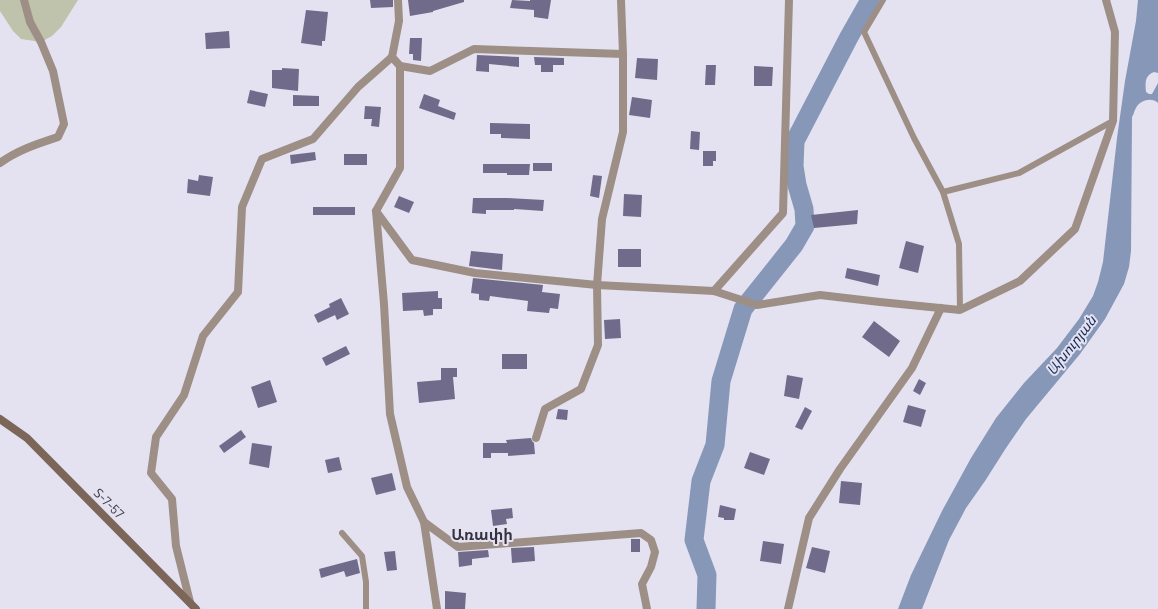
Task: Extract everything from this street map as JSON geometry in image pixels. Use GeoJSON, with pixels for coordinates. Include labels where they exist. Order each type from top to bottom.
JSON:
{"type":"FeatureCollection","features":[{"type":"Feature","properties":{"kind":"street"},"geometry":{"type":"LineString","coordinates":[[0,163],[10,155],[58,137],[64,124],[53,71],[41,42],[30,22],[24,0]]}},
{"type":"Feature","properties":{"kind":"street"},"geometry":{"type":"LineString","coordinates":[[190,602],[176,546],[172,498],[151,473],[156,436],[184,395],[203,336],[238,292],[242,207],[262,159],[313,139],[358,86],[392,57],[399,21],[398,0]]}},
{"type":"Feature","properties":{"kind":"street"},"geometry":{"type":"LineString","coordinates":[[536,438],[545,409],[581,389],[598,345],[597,285],[602,219],[623,132],[621,0]]}},
{"type":"Feature","properties":{"kind":"street"},"geometry":{"type":"LineString","coordinates":[[714,291],[783,213],[789,0]]}},
{"type":"Feature","properties":{"kind":"street"},"geometry":{"type":"LineString","coordinates":[[376,210],[412,260],[475,273],[597,285],[714,291],[757,305],[820,295],[960,310],[1020,281],[1075,229],[1113,121],[1115,32],[1106,0]]}},
{"type":"Feature","properties":{"kind":"street"},"geometry":{"type":"LineString","coordinates":[[392,57],[400,66],[430,71],[474,49],[623,54]]}},
{"type":"Feature","properties":{"kind":"street"},"geometry":{"type":"LineString","coordinates":[[400,66],[400,168],[376,210],[384,304],[390,414],[407,487],[424,522],[437,609]]}},
{"type":"Feature","properties":{"kind":"street"},"geometry":{"type":"LineString","coordinates":[[788,609],[809,518],[840,469],[912,368],[941,308]]}},
{"type":"Feature","properties":{"kind":"street","name":"Տ-7-57"},"geometry":{"type":"LineString","coordinates":[[0,419],[27,438],[196,609]]}},
{"type":"Feature","properties":{"kind":"street"},"geometry":{"type":"LineString","coordinates":[[424,522],[458,546],[641,533],[651,540],[656,552],[651,567],[642,584],[647,609]]}},
{"type":"Feature","properties":{"kind":"lane"},"geometry":{"type":"LineString","coordinates":[[883,0],[864,32],[914,138],[943,192],[959,244],[960,310]]}},
{"type":"Feature","properties":{"kind":"lane"},"geometry":{"type":"LineString","coordinates":[[943,192],[1019,173],[1113,121]]}},
{"type":"Feature","properties":{"kind":"lane"},"geometry":{"type":"LineString","coordinates":[[342,533],[362,556],[366,582],[366,609]]}},
{"type":"Feature","properties":{"kind":"green space"},"geometry":{"type":"Polygon","coordinates":[[[0,0],[78,0],[61,27],[52,36],[41,42],[21,39],[13,31],[0,11],[0,0]]]}},
{"type":"Feature","properties":{"kind":"water","name":"Ախուրյան"},"geometry":{"type":"Polygon","coordinates":[[[1138,0],[1158,0],[1158,73],[1151,73],[1147,77],[1146,92],[1152,94],[1158,83],[1158,103],[1153,100],[1143,101],[1135,109],[1132,117],[1131,251],[1129,267],[1124,284],[1105,319],[1080,354],[1026,419],[966,508],[949,540],[922,609],[898,609],[911,575],[942,511],[971,458],[996,418],[1024,383],[1057,348],[1079,319],[1093,296],[1103,262],[1117,138],[1138,0]]]}},
{"type":"Feature","properties":{"kind":"building"},"geometry":{"type":"Polygon","coordinates":[[[370,0],[393,0],[393,7],[371,8],[370,0]]]}},
{"type":"Feature","properties":{"kind":"building"},"geometry":{"type":"Polygon","coordinates":[[[408,0],[464,0],[464,2],[433,12],[410,16],[408,0]]]}},
{"type":"Feature","properties":{"kind":"building"},"geometry":{"type":"Polygon","coordinates":[[[512,0],[551,0],[548,19],[534,17],[534,10],[510,8],[512,0]]]}},
{"type":"Feature","properties":{"kind":"building"},"geometry":{"type":"Polygon","coordinates":[[[306,10],[328,12],[325,41],[322,41],[322,46],[301,43],[306,10]]]}},
{"type":"Feature","properties":{"kind":"building"},"geometry":{"type":"Polygon","coordinates":[[[229,31],[230,48],[206,49],[205,33],[229,31]]]}},
{"type":"Feature","properties":{"kind":"building"},"geometry":{"type":"Polygon","coordinates":[[[410,38],[422,38],[421,61],[413,60],[413,54],[409,54],[410,38]]]}},
{"type":"Feature","properties":{"kind":"building"},"geometry":{"type":"Polygon","coordinates":[[[477,55],[519,57],[519,67],[489,64],[489,72],[476,71],[477,55]]]}},
{"type":"Feature","properties":{"kind":"building"},"geometry":{"type":"Polygon","coordinates":[[[534,57],[564,58],[564,65],[553,65],[553,72],[541,72],[541,65],[535,65],[534,57]]]}},
{"type":"Feature","properties":{"kind":"building"},"geometry":{"type":"Polygon","coordinates":[[[637,58],[658,59],[657,80],[635,78],[637,58]]]}},
{"type":"Feature","properties":{"kind":"building"},"geometry":{"type":"Polygon","coordinates":[[[706,65],[716,65],[715,85],[705,85],[706,65]]]}},
{"type":"Feature","properties":{"kind":"building"},"geometry":{"type":"Polygon","coordinates":[[[754,66],[773,67],[772,86],[754,86],[754,66]]]}},
{"type":"Feature","properties":{"kind":"building"},"geometry":{"type":"Polygon","coordinates":[[[282,68],[299,69],[298,91],[272,88],[272,70],[282,70],[282,68]]]}},
{"type":"Feature","properties":{"kind":"building"},"geometry":{"type":"Polygon","coordinates":[[[250,90],[268,94],[265,107],[247,103],[250,90]]]}},
{"type":"Feature","properties":{"kind":"building"},"geometry":{"type":"Polygon","coordinates":[[[424,94],[440,100],[438,106],[456,113],[454,120],[419,108],[424,94]]]}},
{"type":"Feature","properties":{"kind":"building"},"geometry":{"type":"Polygon","coordinates":[[[293,95],[319,96],[319,106],[293,106],[293,95]]]}},
{"type":"Feature","properties":{"kind":"building"},"geometry":{"type":"Polygon","coordinates":[[[632,97],[652,100],[650,118],[629,115],[632,97]]]}},
{"type":"Feature","properties":{"kind":"building"},"geometry":{"type":"Polygon","coordinates":[[[365,106],[381,107],[379,127],[371,126],[372,119],[364,119],[365,106]]]}},
{"type":"Feature","properties":{"kind":"building"},"geometry":{"type":"Polygon","coordinates":[[[490,123],[530,124],[530,139],[501,138],[501,134],[490,134],[490,123]]]}},
{"type":"Feature","properties":{"kind":"building"},"geometry":{"type":"Polygon","coordinates":[[[691,131],[700,132],[699,150],[690,149],[691,131]]]}},
{"type":"Feature","properties":{"kind":"building"},"geometry":{"type":"Polygon","coordinates":[[[703,151],[716,151],[716,161],[713,161],[713,166],[703,166],[703,151]]]}},
{"type":"Feature","properties":{"kind":"building"},"geometry":{"type":"Polygon","coordinates":[[[315,152],[316,160],[291,164],[290,155],[315,152]]]}},
{"type":"Feature","properties":{"kind":"building"},"geometry":{"type":"Polygon","coordinates":[[[344,154],[367,154],[367,165],[344,165],[344,154]]]}},
{"type":"Feature","properties":{"kind":"building"},"geometry":{"type":"Polygon","coordinates":[[[533,163],[552,163],[552,171],[533,171],[533,163]]]}},
{"type":"Feature","properties":{"kind":"building"},"geometry":{"type":"Polygon","coordinates":[[[483,164],[530,164],[529,175],[483,173],[483,164]]]}},
{"type":"Feature","properties":{"kind":"building"},"geometry":{"type":"Polygon","coordinates":[[[199,175],[213,177],[210,196],[187,193],[188,179],[198,181],[199,175]]]}},
{"type":"Feature","properties":{"kind":"building"},"geometry":{"type":"Polygon","coordinates":[[[593,175],[602,176],[599,198],[590,196],[593,175]]]}},
{"type":"Feature","properties":{"kind":"building"},"geometry":{"type":"Polygon","coordinates":[[[624,194],[642,195],[641,217],[623,216],[624,194]]]}},
{"type":"Feature","properties":{"kind":"building"},"geometry":{"type":"Polygon","coordinates":[[[399,196],[414,202],[409,213],[394,207],[399,196]]]}},
{"type":"Feature","properties":{"kind":"building"},"geometry":{"type":"Polygon","coordinates":[[[473,198],[544,200],[543,211],[514,209],[486,210],[486,214],[472,213],[473,198]]]}},
{"type":"Feature","properties":{"kind":"building"},"geometry":{"type":"Polygon","coordinates":[[[313,207],[355,207],[355,215],[313,215],[313,207]]]}},
{"type":"Feature","properties":{"kind":"building"},"geometry":{"type":"Polygon","coordinates":[[[858,210],[857,224],[814,228],[811,215],[858,210]]]}},
{"type":"Feature","properties":{"kind":"building"},"geometry":{"type":"Polygon","coordinates":[[[906,241],[924,246],[918,273],[899,268],[906,241]]]}},
{"type":"Feature","properties":{"kind":"building"},"geometry":{"type":"Polygon","coordinates":[[[618,249],[641,249],[641,267],[618,267],[618,249]]]}},
{"type":"Feature","properties":{"kind":"building"},"geometry":{"type":"Polygon","coordinates":[[[471,251],[503,254],[502,270],[469,266],[471,251]]]}},
{"type":"Feature","properties":{"kind":"building"},"geometry":{"type":"Polygon","coordinates":[[[847,268],[880,275],[878,286],[845,278],[847,268]]]}},
{"type":"Feature","properties":{"kind":"building"},"geometry":{"type":"Polygon","coordinates":[[[473,278],[543,285],[542,292],[560,294],[558,309],[550,308],[549,313],[527,311],[528,301],[490,296],[489,301],[479,300],[479,294],[471,293],[473,278]]]}},
{"type":"Feature","properties":{"kind":"building"},"geometry":{"type":"Polygon","coordinates":[[[438,291],[438,298],[442,298],[442,309],[433,309],[433,315],[424,316],[423,310],[403,311],[402,293],[438,291]]]}},
{"type":"Feature","properties":{"kind":"building"},"geometry":{"type":"Polygon","coordinates":[[[341,298],[349,314],[337,320],[335,315],[318,323],[314,315],[330,307],[329,304],[341,298]]]}},
{"type":"Feature","properties":{"kind":"building"},"geometry":{"type":"Polygon","coordinates":[[[620,319],[621,338],[605,339],[604,320],[620,319]]]}},
{"type":"Feature","properties":{"kind":"building"},"geometry":{"type":"Polygon","coordinates":[[[874,321],[900,341],[889,357],[862,337],[874,321]]]}},
{"type":"Feature","properties":{"kind":"building"},"geometry":{"type":"Polygon","coordinates":[[[346,346],[350,354],[326,366],[322,358],[346,346]]]}},
{"type":"Feature","properties":{"kind":"building"},"geometry":{"type":"Polygon","coordinates":[[[502,354],[527,354],[527,369],[502,369],[502,354]]]}},
{"type":"Feature","properties":{"kind":"building"},"geometry":{"type":"Polygon","coordinates":[[[441,368],[457,368],[457,377],[453,377],[455,399],[419,403],[417,382],[441,380],[441,368]]]}},
{"type":"Feature","properties":{"kind":"building"},"geometry":{"type":"Polygon","coordinates":[[[787,375],[803,378],[799,399],[784,396],[787,375]]]}},
{"type":"Feature","properties":{"kind":"building"},"geometry":{"type":"Polygon","coordinates":[[[919,379],[926,383],[920,395],[913,391],[919,379]]]}},
{"type":"Feature","properties":{"kind":"building"},"geometry":{"type":"Polygon","coordinates":[[[270,380],[277,402],[258,408],[251,387],[270,380]]]}},
{"type":"Feature","properties":{"kind":"building"},"geometry":{"type":"Polygon","coordinates":[[[908,405],[926,410],[921,427],[903,422],[908,405]]]}},
{"type":"Feature","properties":{"kind":"building"},"geometry":{"type":"Polygon","coordinates":[[[805,407],[812,411],[802,430],[795,427],[805,407]]]}},
{"type":"Feature","properties":{"kind":"building"},"geometry":{"type":"Polygon","coordinates":[[[558,409],[568,410],[567,420],[556,419],[558,409]]]}},
{"type":"Feature","properties":{"kind":"building"},"geometry":{"type":"Polygon","coordinates":[[[241,430],[246,437],[224,453],[219,446],[241,430]]]}},
{"type":"Feature","properties":{"kind":"building"},"geometry":{"type":"Polygon","coordinates":[[[531,438],[534,443],[535,454],[508,456],[508,453],[491,453],[491,458],[483,458],[483,443],[507,443],[506,440],[531,438]]]}},
{"type":"Feature","properties":{"kind":"building"},"geometry":{"type":"Polygon","coordinates":[[[252,443],[272,446],[269,468],[249,464],[252,443]]]}},
{"type":"Feature","properties":{"kind":"building"},"geometry":{"type":"Polygon","coordinates":[[[750,452],[770,459],[764,475],[744,468],[750,452]]]}},
{"type":"Feature","properties":{"kind":"building"},"geometry":{"type":"Polygon","coordinates":[[[339,457],[342,470],[328,473],[325,460],[339,457]]]}},
{"type":"Feature","properties":{"kind":"building"},"geometry":{"type":"Polygon","coordinates":[[[392,473],[396,490],[376,495],[371,478],[392,473]]]}},
{"type":"Feature","properties":{"kind":"building"},"geometry":{"type":"Polygon","coordinates":[[[841,481],[862,483],[860,505],[839,503],[841,481]]]}},
{"type":"Feature","properties":{"kind":"building"},"geometry":{"type":"Polygon","coordinates":[[[720,505],[736,509],[734,520],[724,520],[724,518],[718,517],[720,505]]]}},
{"type":"Feature","properties":{"kind":"building"},"geometry":{"type":"Polygon","coordinates":[[[512,508],[513,518],[506,519],[507,524],[493,526],[491,510],[512,508]]]}},
{"type":"Feature","properties":{"kind":"building"},"geometry":{"type":"Polygon","coordinates":[[[631,539],[640,539],[640,552],[631,552],[631,539]]]}},
{"type":"Feature","properties":{"kind":"building"},"geometry":{"type":"Polygon","coordinates":[[[763,541],[784,544],[781,564],[760,561],[763,541]]]}},
{"type":"Feature","properties":{"kind":"building"},"geometry":{"type":"Polygon","coordinates":[[[534,547],[535,561],[512,563],[511,548],[534,547]]]}},
{"type":"Feature","properties":{"kind":"building"},"geometry":{"type":"Polygon","coordinates":[[[812,547],[830,551],[825,573],[806,568],[812,547]]]}},
{"type":"Feature","properties":{"kind":"building"},"geometry":{"type":"Polygon","coordinates":[[[488,550],[489,557],[472,559],[472,565],[459,567],[458,552],[488,550]]]}},
{"type":"Feature","properties":{"kind":"building"},"geometry":{"type":"Polygon","coordinates":[[[395,551],[397,570],[387,571],[384,552],[395,551]]]}},
{"type":"Feature","properties":{"kind":"building"},"geometry":{"type":"Polygon","coordinates":[[[357,559],[360,573],[346,577],[344,571],[321,578],[319,569],[357,559]]]}},
{"type":"Feature","properties":{"kind":"building"},"geometry":{"type":"Polygon","coordinates":[[[445,591],[466,593],[465,609],[445,609],[445,591]]]}},
{"type":"Feature","properties":{"kind":"waterway"},"geometry":{"type":"LineString","coordinates":[[706,609],[707,575],[694,540],[701,481],[715,445],[721,381],[743,309],[794,245],[805,226],[804,209],[797,185],[794,166],[795,141],[870,0]]}},
{"type":"Feature","properties":{"kind":"district","name":"Առափի"},"geometry":{"type":"Point","coordinates":[482,534]}}]}
